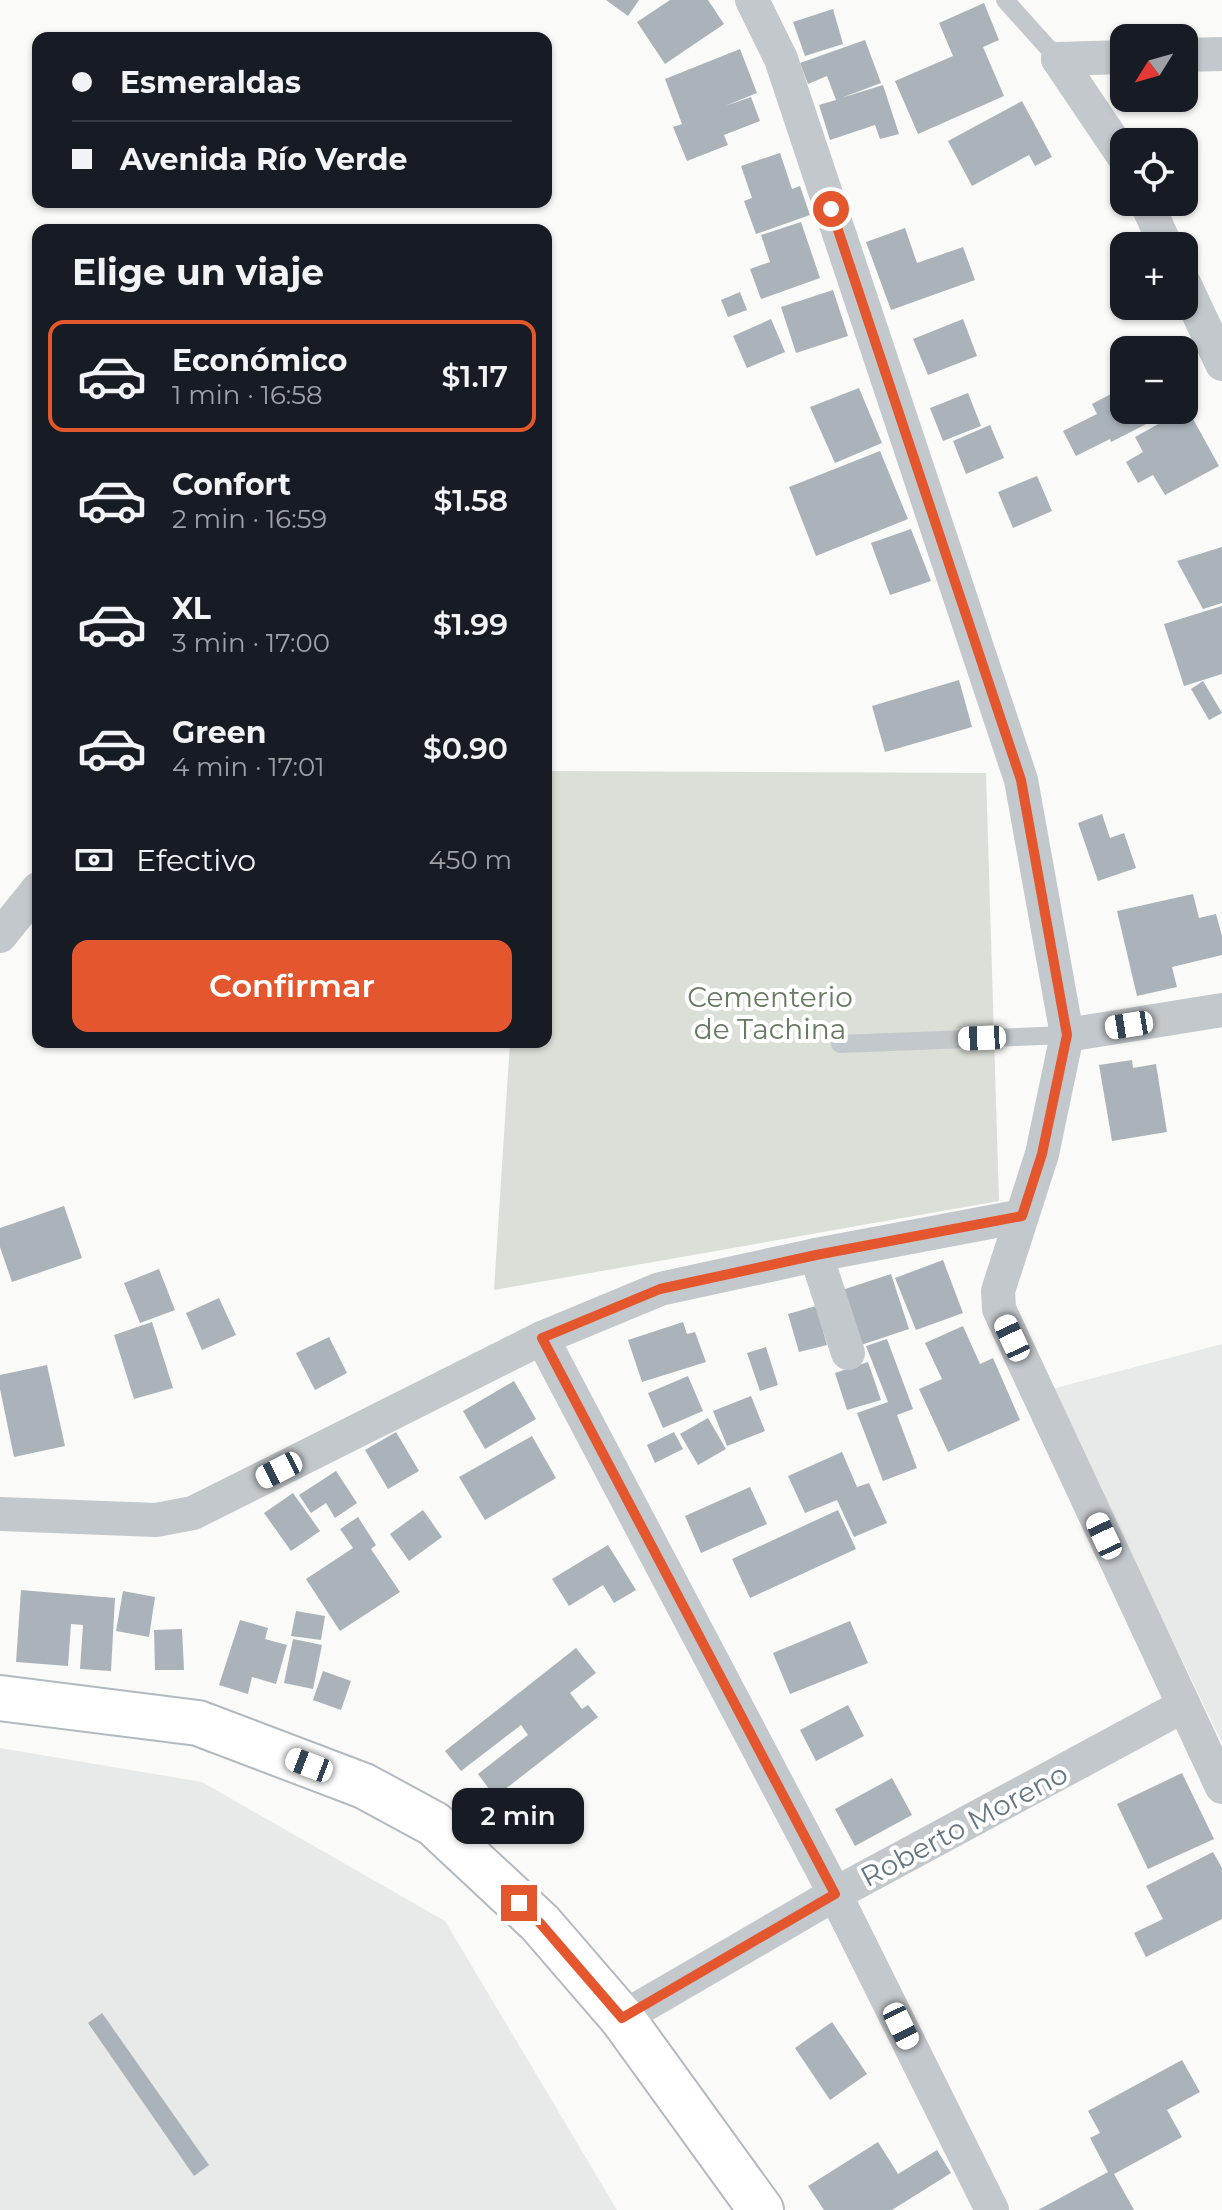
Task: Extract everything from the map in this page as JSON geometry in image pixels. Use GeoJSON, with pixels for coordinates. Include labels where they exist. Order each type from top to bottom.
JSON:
{"type":"FeatureCollection","features":[{"type":"Feature","properties":{"kind":"main road"},"geometry":{"type":"LineString","coordinates":[[0,1698],[198,1723],[364,1786],[434,1824],[540,1923],[622,2018],[761,2210]]}},
{"type":"Feature","properties":{"kind":"street"},"geometry":{"type":"LineString","coordinates":[[752,0],[781,59],[1021,780],[1067,1035],[1042,1154],[998,1291],[999,1309],[1222,1787]]}},
{"type":"Feature","properties":{"kind":"street"},"geometry":{"type":"LineString","coordinates":[[1198,55],[1222,54]]}},
{"type":"Feature","properties":{"kind":"street"},"geometry":{"type":"LineString","coordinates":[[1058,59],[1110,57]]}},
{"type":"Feature","properties":{"kind":"street"},"geometry":{"type":"LineString","coordinates":[[1058,59],[1110,136]]}},
{"type":"Feature","properties":{"kind":"street"},"geometry":{"type":"LineString","coordinates":[[1198,313],[1222,364]]}},
{"type":"Feature","properties":{"kind":"street"},"geometry":{"type":"LineString","coordinates":[[0,936],[32,896]]}},
{"type":"Feature","properties":{"kind":"street"},"geometry":{"type":"LineString","coordinates":[[1067,1035],[1222,1010]]}},
{"type":"Feature","properties":{"kind":"street"},"geometry":{"type":"LineString","coordinates":[[0,1514],[156,1520],[193,1513],[542,1338],[660,1289],[816,1255],[1022,1216]]}},
{"type":"Feature","properties":{"kind":"street"},"geometry":{"type":"LineString","coordinates":[[816,1255],[848,1353]]}},
{"type":"Feature","properties":{"kind":"street"},"geometry":{"type":"LineString","coordinates":[[542,1338],[835,1894],[992,2210]]}},
{"type":"Feature","properties":{"kind":"street","name":"Roberto Moreno"},"geometry":{"type":"LineString","coordinates":[[622,2018],[835,1894],[1183,1706]]}},
{"type":"Feature","properties":{"kind":"lane"},"geometry":{"type":"LineString","coordinates":[[1005,0],[1058,59]]}},
{"type":"Feature","properties":{"kind":"lane"},"geometry":{"type":"LineString","coordinates":[[840,1044],[1067,1035]]}},
{"type":"Feature","properties":{"kind":"shaded area"},"geometry":{"type":"Polygon","coordinates":[[[1222,1344],[1222,1743],[1052,1389],[1222,1344]]]}},
{"type":"Feature","properties":{"kind":"shaded area"},"geometry":{"type":"Polygon","coordinates":[[[0,1748],[202,1782],[445,1921],[617,2210],[0,2210],[0,1748]]]}},
{"type":"Feature","properties":{"kind":"green space","name":"Cementerio de Tachina"},"geometry":{"type":"Polygon","coordinates":[[[552,771],[986,773],[999,1201],[494,1290],[510,1048],[552,1048],[552,771]]]}},
{"type":"Feature","properties":{"kind":"building"},"geometry":{"type":"Polygon","coordinates":[[[606,0],[639,0],[628,16],[606,0]]]}},
{"type":"Feature","properties":{"kind":"building"},"geometry":{"type":"Polygon","coordinates":[[[670,0],[708,0],[724,24],[665,64],[637,22],[670,0]]]}},
{"type":"Feature","properties":{"kind":"building"},"geometry":{"type":"Polygon","coordinates":[[[984,3],[999,40],[983,47],[1004,96],[918,134],[895,81],[953,56],[939,23],[984,3]]]}},
{"type":"Feature","properties":{"kind":"building"},"geometry":{"type":"Polygon","coordinates":[[[833,9],[843,44],[805,56],[793,22],[833,9]]]}},
{"type":"Feature","properties":{"kind":"building"},"geometry":{"type":"Polygon","coordinates":[[[865,40],[881,83],[841,98],[883,85],[899,134],[880,139],[875,125],[830,140],[819,105],[836,100],[827,76],[808,84],[800,63],[865,40]]]}},
{"type":"Feature","properties":{"kind":"building"},"geometry":{"type":"Polygon","coordinates":[[[740,49],[757,93],[725,106],[751,97],[760,121],[724,135],[728,145],[687,161],[673,127],[682,124],[665,79],[740,49]]]}},
{"type":"Feature","properties":{"kind":"building"},"geometry":{"type":"Polygon","coordinates":[[[1022,101],[1052,157],[1035,166],[1029,155],[972,186],[948,141],[1022,101]]]}},
{"type":"Feature","properties":{"kind":"building"},"geometry":{"type":"Polygon","coordinates":[[[780,153],[792,189],[800,186],[810,215],[756,234],[744,201],[752,198],[741,166],[780,153]]]}},
{"type":"Feature","properties":{"kind":"building"},"geometry":{"type":"Polygon","coordinates":[[[801,222],[820,278],[761,299],[750,269],[770,262],[761,235],[801,222]]]}},
{"type":"Feature","properties":{"kind":"building"},"geometry":{"type":"Polygon","coordinates":[[[905,228],[917,263],[963,247],[975,280],[891,310],[866,242],[905,228]]]}},
{"type":"Feature","properties":{"kind":"building"},"geometry":{"type":"Polygon","coordinates":[[[833,290],[848,336],[796,353],[781,307],[833,290]]]}},
{"type":"Feature","properties":{"kind":"building"},"geometry":{"type":"Polygon","coordinates":[[[740,292],[747,310],[728,317],[721,300],[740,292]]]}},
{"type":"Feature","properties":{"kind":"building"},"geometry":{"type":"Polygon","coordinates":[[[771,319],[785,352],[747,368],[733,336],[771,319]]]}},
{"type":"Feature","properties":{"kind":"building"},"geometry":{"type":"Polygon","coordinates":[[[963,319],[977,356],[928,375],[913,339],[963,319]]]}},
{"type":"Feature","properties":{"kind":"building"},"geometry":{"type":"Polygon","coordinates":[[[859,388],[882,443],[835,463],[810,407],[859,388]]]}},
{"type":"Feature","properties":{"kind":"building"},"geometry":{"type":"Polygon","coordinates":[[[968,393],[981,426],[943,441],[930,408],[968,393]]]}},
{"type":"Feature","properties":{"kind":"building"},"geometry":{"type":"Polygon","coordinates":[[[1110,394],[1110,424],[1146,424],[1076,456],[1063,431],[1097,414],[1092,404],[1110,394]]]}},
{"type":"Feature","properties":{"kind":"building"},"geometry":{"type":"Polygon","coordinates":[[[1158,424],[1196,424],[1219,466],[1165,495],[1153,475],[1138,483],[1126,462],[1143,452],[1135,437],[1158,424]]]}},
{"type":"Feature","properties":{"kind":"building"},"geometry":{"type":"Polygon","coordinates":[[[990,425],[1004,458],[966,474],[953,441],[990,425]]]}},
{"type":"Feature","properties":{"kind":"building"},"geometry":{"type":"Polygon","coordinates":[[[880,451],[908,519],[816,556],[789,487],[880,451]]]}},
{"type":"Feature","properties":{"kind":"building"},"geometry":{"type":"Polygon","coordinates":[[[1037,476],[1052,511],[1013,528],[998,492],[1037,476]]]}},
{"type":"Feature","properties":{"kind":"building"},"geometry":{"type":"Polygon","coordinates":[[[911,529],[931,581],[890,595],[871,543],[911,529]]]}},
{"type":"Feature","properties":{"kind":"building"},"geometry":{"type":"Polygon","coordinates":[[[1222,547],[1222,603],[1203,609],[1177,561],[1222,547]]]}},
{"type":"Feature","properties":{"kind":"building"},"geometry":{"type":"Polygon","coordinates":[[[1222,606],[1222,674],[1184,686],[1164,624],[1222,606]]]}},
{"type":"Feature","properties":{"kind":"building"},"geometry":{"type":"Polygon","coordinates":[[[959,680],[972,727],[885,752],[872,706],[959,680]]]}},
{"type":"Feature","properties":{"kind":"building"},"geometry":{"type":"Polygon","coordinates":[[[1203,681],[1222,713],[1209,720],[1191,689],[1203,681]]]}},
{"type":"Feature","properties":{"kind":"building"},"geometry":{"type":"Polygon","coordinates":[[[1102,814],[1110,838],[1124,833],[1136,868],[1098,881],[1078,823],[1102,814]]]}},
{"type":"Feature","properties":{"kind":"building"},"geometry":{"type":"Polygon","coordinates":[[[1193,894],[1199,918],[1216,914],[1222,936],[1222,955],[1172,967],[1177,987],[1137,996],[1117,911],[1193,894]]]}},
{"type":"Feature","properties":{"kind":"building"},"geometry":{"type":"Polygon","coordinates":[[[1132,1060],[1133,1068],[1156,1064],[1167,1132],[1112,1141],[1099,1065],[1132,1060]]]}},
{"type":"Feature","properties":{"kind":"building"},"geometry":{"type":"Polygon","coordinates":[[[64,1206],[82,1258],[12,1282],[0,1247],[0,1228],[64,1206]]]}},
{"type":"Feature","properties":{"kind":"building"},"geometry":{"type":"Polygon","coordinates":[[[943,1260],[963,1313],[916,1330],[895,1278],[943,1260]]]}},
{"type":"Feature","properties":{"kind":"building"},"geometry":{"type":"Polygon","coordinates":[[[159,1269],[175,1310],[140,1323],[124,1283],[159,1269]]]}},
{"type":"Feature","properties":{"kind":"building"},"geometry":{"type":"Polygon","coordinates":[[[891,1274],[909,1329],[861,1345],[842,1290],[891,1274]]]}},
{"type":"Feature","properties":{"kind":"building"},"geometry":{"type":"Polygon","coordinates":[[[219,1298],[236,1335],[202,1350],[186,1313],[219,1298]]]}},
{"type":"Feature","properties":{"kind":"building"},"geometry":{"type":"Polygon","coordinates":[[[816,1306],[827,1345],[799,1352],[788,1314],[816,1306]]]}},
{"type":"Feature","properties":{"kind":"building"},"geometry":{"type":"Polygon","coordinates":[[[152,1322],[173,1388],[134,1399],[114,1335],[152,1322]]]}},
{"type":"Feature","properties":{"kind":"building"},"geometry":{"type":"Polygon","coordinates":[[[683,1322],[687,1334],[695,1332],[706,1362],[642,1382],[628,1340],[683,1322]]]}},
{"type":"Feature","properties":{"kind":"building"},"geometry":{"type":"Polygon","coordinates":[[[963,1326],[980,1364],[993,1358],[1020,1420],[948,1452],[919,1389],[942,1379],[925,1343],[963,1326]]]}},
{"type":"Feature","properties":{"kind":"building"},"geometry":{"type":"Polygon","coordinates":[[[329,1337],[347,1373],[315,1390],[296,1353],[329,1337]]]}},
{"type":"Feature","properties":{"kind":"building"},"geometry":{"type":"Polygon","coordinates":[[[887,1339],[913,1409],[897,1415],[917,1468],[883,1481],[857,1413],[888,1402],[866,1346],[887,1339]]]}},
{"type":"Feature","properties":{"kind":"building"},"geometry":{"type":"Polygon","coordinates":[[[766,1347],[778,1385],[760,1391],[747,1353],[766,1347]]]}},
{"type":"Feature","properties":{"kind":"building"},"geometry":{"type":"Polygon","coordinates":[[[868,1362],[881,1400],[847,1410],[835,1373],[868,1362]]]}},
{"type":"Feature","properties":{"kind":"building"},"geometry":{"type":"Polygon","coordinates":[[[47,1365],[65,1446],[14,1457],[0,1375],[47,1365]]]}},
{"type":"Feature","properties":{"kind":"building"},"geometry":{"type":"Polygon","coordinates":[[[688,1376],[703,1411],[663,1428],[648,1393],[688,1376]]]}},
{"type":"Feature","properties":{"kind":"building"},"geometry":{"type":"Polygon","coordinates":[[[514,1381],[536,1419],[485,1449],[463,1411],[514,1381]]]}},
{"type":"Feature","properties":{"kind":"building"},"geometry":{"type":"Polygon","coordinates":[[[751,1396],[765,1431],[727,1446],[713,1411],[751,1396]]]}},
{"type":"Feature","properties":{"kind":"building"},"geometry":{"type":"Polygon","coordinates":[[[708,1418],[726,1449],[698,1465],[680,1434],[708,1418]]]}},
{"type":"Feature","properties":{"kind":"building"},"geometry":{"type":"Polygon","coordinates":[[[396,1432],[419,1471],[388,1489],[365,1450],[396,1432]]]}},
{"type":"Feature","properties":{"kind":"building"},"geometry":{"type":"Polygon","coordinates":[[[674,1432],[683,1449],[655,1463],[647,1445],[674,1432]]]}},
{"type":"Feature","properties":{"kind":"building"},"geometry":{"type":"Polygon","coordinates":[[[532,1436],[556,1478],[485,1520],[459,1477],[532,1436]]]}},
{"type":"Feature","properties":{"kind":"building"},"geometry":{"type":"Polygon","coordinates":[[[842,1452],[857,1487],[869,1483],[887,1523],[854,1537],[837,1500],[805,1513],[788,1476],[842,1452]]]}},
{"type":"Feature","properties":{"kind":"building"},"geometry":{"type":"Polygon","coordinates":[[[336,1471],[357,1503],[335,1518],[326,1503],[311,1513],[299,1495],[336,1471]]]}},
{"type":"Feature","properties":{"kind":"building"},"geometry":{"type":"Polygon","coordinates":[[[750,1487],[767,1524],[701,1553],[685,1516],[750,1487]]]}},
{"type":"Feature","properties":{"kind":"building"},"geometry":{"type":"Polygon","coordinates":[[[293,1493],[320,1531],[291,1551],[264,1513],[293,1493]]]}},
{"type":"Feature","properties":{"kind":"building"},"geometry":{"type":"Polygon","coordinates":[[[423,1510],[442,1537],[409,1561],[390,1534],[423,1510]]]}},
{"type":"Feature","properties":{"kind":"building"},"geometry":{"type":"Polygon","coordinates":[[[838,1510],[856,1549],[750,1598],[732,1559],[838,1510]]]}},
{"type":"Feature","properties":{"kind":"building"},"geometry":{"type":"Polygon","coordinates":[[[358,1517],[376,1545],[371,1549],[400,1592],[340,1631],[306,1579],[353,1548],[340,1529],[358,1517]]]}},
{"type":"Feature","properties":{"kind":"building"},"geometry":{"type":"Polygon","coordinates":[[[608,1545],[636,1590],[614,1603],[603,1585],[569,1606],[552,1579],[608,1545]]]}},
{"type":"Feature","properties":{"kind":"building"},"geometry":{"type":"Polygon","coordinates":[[[21,1590],[115,1598],[111,1671],[80,1669],[83,1625],[71,1624],[68,1666],[16,1662],[21,1590]]]}},
{"type":"Feature","properties":{"kind":"building"},"geometry":{"type":"Polygon","coordinates":[[[123,1591],[155,1597],[149,1637],[116,1631],[123,1591]]]}},
{"type":"Feature","properties":{"kind":"building"},"geometry":{"type":"Polygon","coordinates":[[[296,1611],[325,1616],[321,1640],[291,1636],[296,1611]]]}},
{"type":"Feature","properties":{"kind":"building"},"geometry":{"type":"Polygon","coordinates":[[[240,1620],[268,1628],[265,1639],[287,1645],[276,1684],[252,1677],[248,1694],[219,1685],[240,1620]]]}},
{"type":"Feature","properties":{"kind":"building"},"geometry":{"type":"Polygon","coordinates":[[[850,1621],[868,1663],[790,1694],[773,1653],[850,1621]]]}},
{"type":"Feature","properties":{"kind":"building"},"geometry":{"type":"Polygon","coordinates":[[[182,1629],[184,1670],[155,1670],[154,1630],[182,1629]]]}},
{"type":"Feature","properties":{"kind":"building"},"geometry":{"type":"Polygon","coordinates":[[[293,1639],[322,1645],[313,1689],[284,1683],[293,1639]]]}},
{"type":"Feature","properties":{"kind":"building"},"geometry":{"type":"Polygon","coordinates":[[[576,1648],[596,1673],[570,1693],[582,1709],[588,1705],[598,1717],[495,1797],[478,1774],[528,1735],[521,1725],[461,1771],[445,1751],[576,1648]]]}},
{"type":"Feature","properties":{"kind":"building"},"geometry":{"type":"Polygon","coordinates":[[[323,1671],[351,1681],[341,1710],[313,1700],[323,1671]]]}},
{"type":"Feature","properties":{"kind":"building"},"geometry":{"type":"Polygon","coordinates":[[[848,1705],[864,1736],[816,1761],[800,1730],[848,1705]]]}},
{"type":"Feature","properties":{"kind":"building"},"geometry":{"type":"Polygon","coordinates":[[[1182,1773],[1214,1839],[1148,1869],[1117,1804],[1182,1773]]]}},
{"type":"Feature","properties":{"kind":"building"},"geometry":{"type":"Polygon","coordinates":[[[892,1778],[912,1815],[855,1846],[835,1809],[892,1778]]]}},
{"type":"Feature","properties":{"kind":"building"},"geometry":{"type":"Polygon","coordinates":[[[1213,1852],[1222,1868],[1222,1919],[1146,1957],[1134,1933],[1163,1919],[1146,1886],[1213,1852]]]}},
{"type":"Feature","properties":{"kind":"building"},"geometry":{"type":"Polygon","coordinates":[[[102,2013],[209,2165],[194,2176],[88,2023],[102,2013]]]}},
{"type":"Feature","properties":{"kind":"building"},"geometry":{"type":"Polygon","coordinates":[[[832,2022],[867,2074],[830,2100],[795,2048],[832,2022]]]}},
{"type":"Feature","properties":{"kind":"building"},"geometry":{"type":"Polygon","coordinates":[[[1182,2060],[1200,2092],[1167,2110],[1182,2137],[1114,2174],[1134,2210],[1038,2210],[1108,2172],[1090,2138],[1100,2133],[1088,2111],[1182,2060]]]}},
{"type":"Feature","properties":{"kind":"building"},"geometry":{"type":"Polygon","coordinates":[[[878,2142],[898,2174],[937,2150],[951,2173],[892,2210],[824,2210],[808,2186],[878,2142]]]}},
{"type":"Feature","properties":{"kind":"route"},"geometry":{"type":"LineString","coordinates":[[519,1903],[622,2018],[835,1894],[542,1338],[660,1289],[816,1255],[1022,1216],[1042,1154],[1067,1035],[1021,780],[831,209]]}}]}
